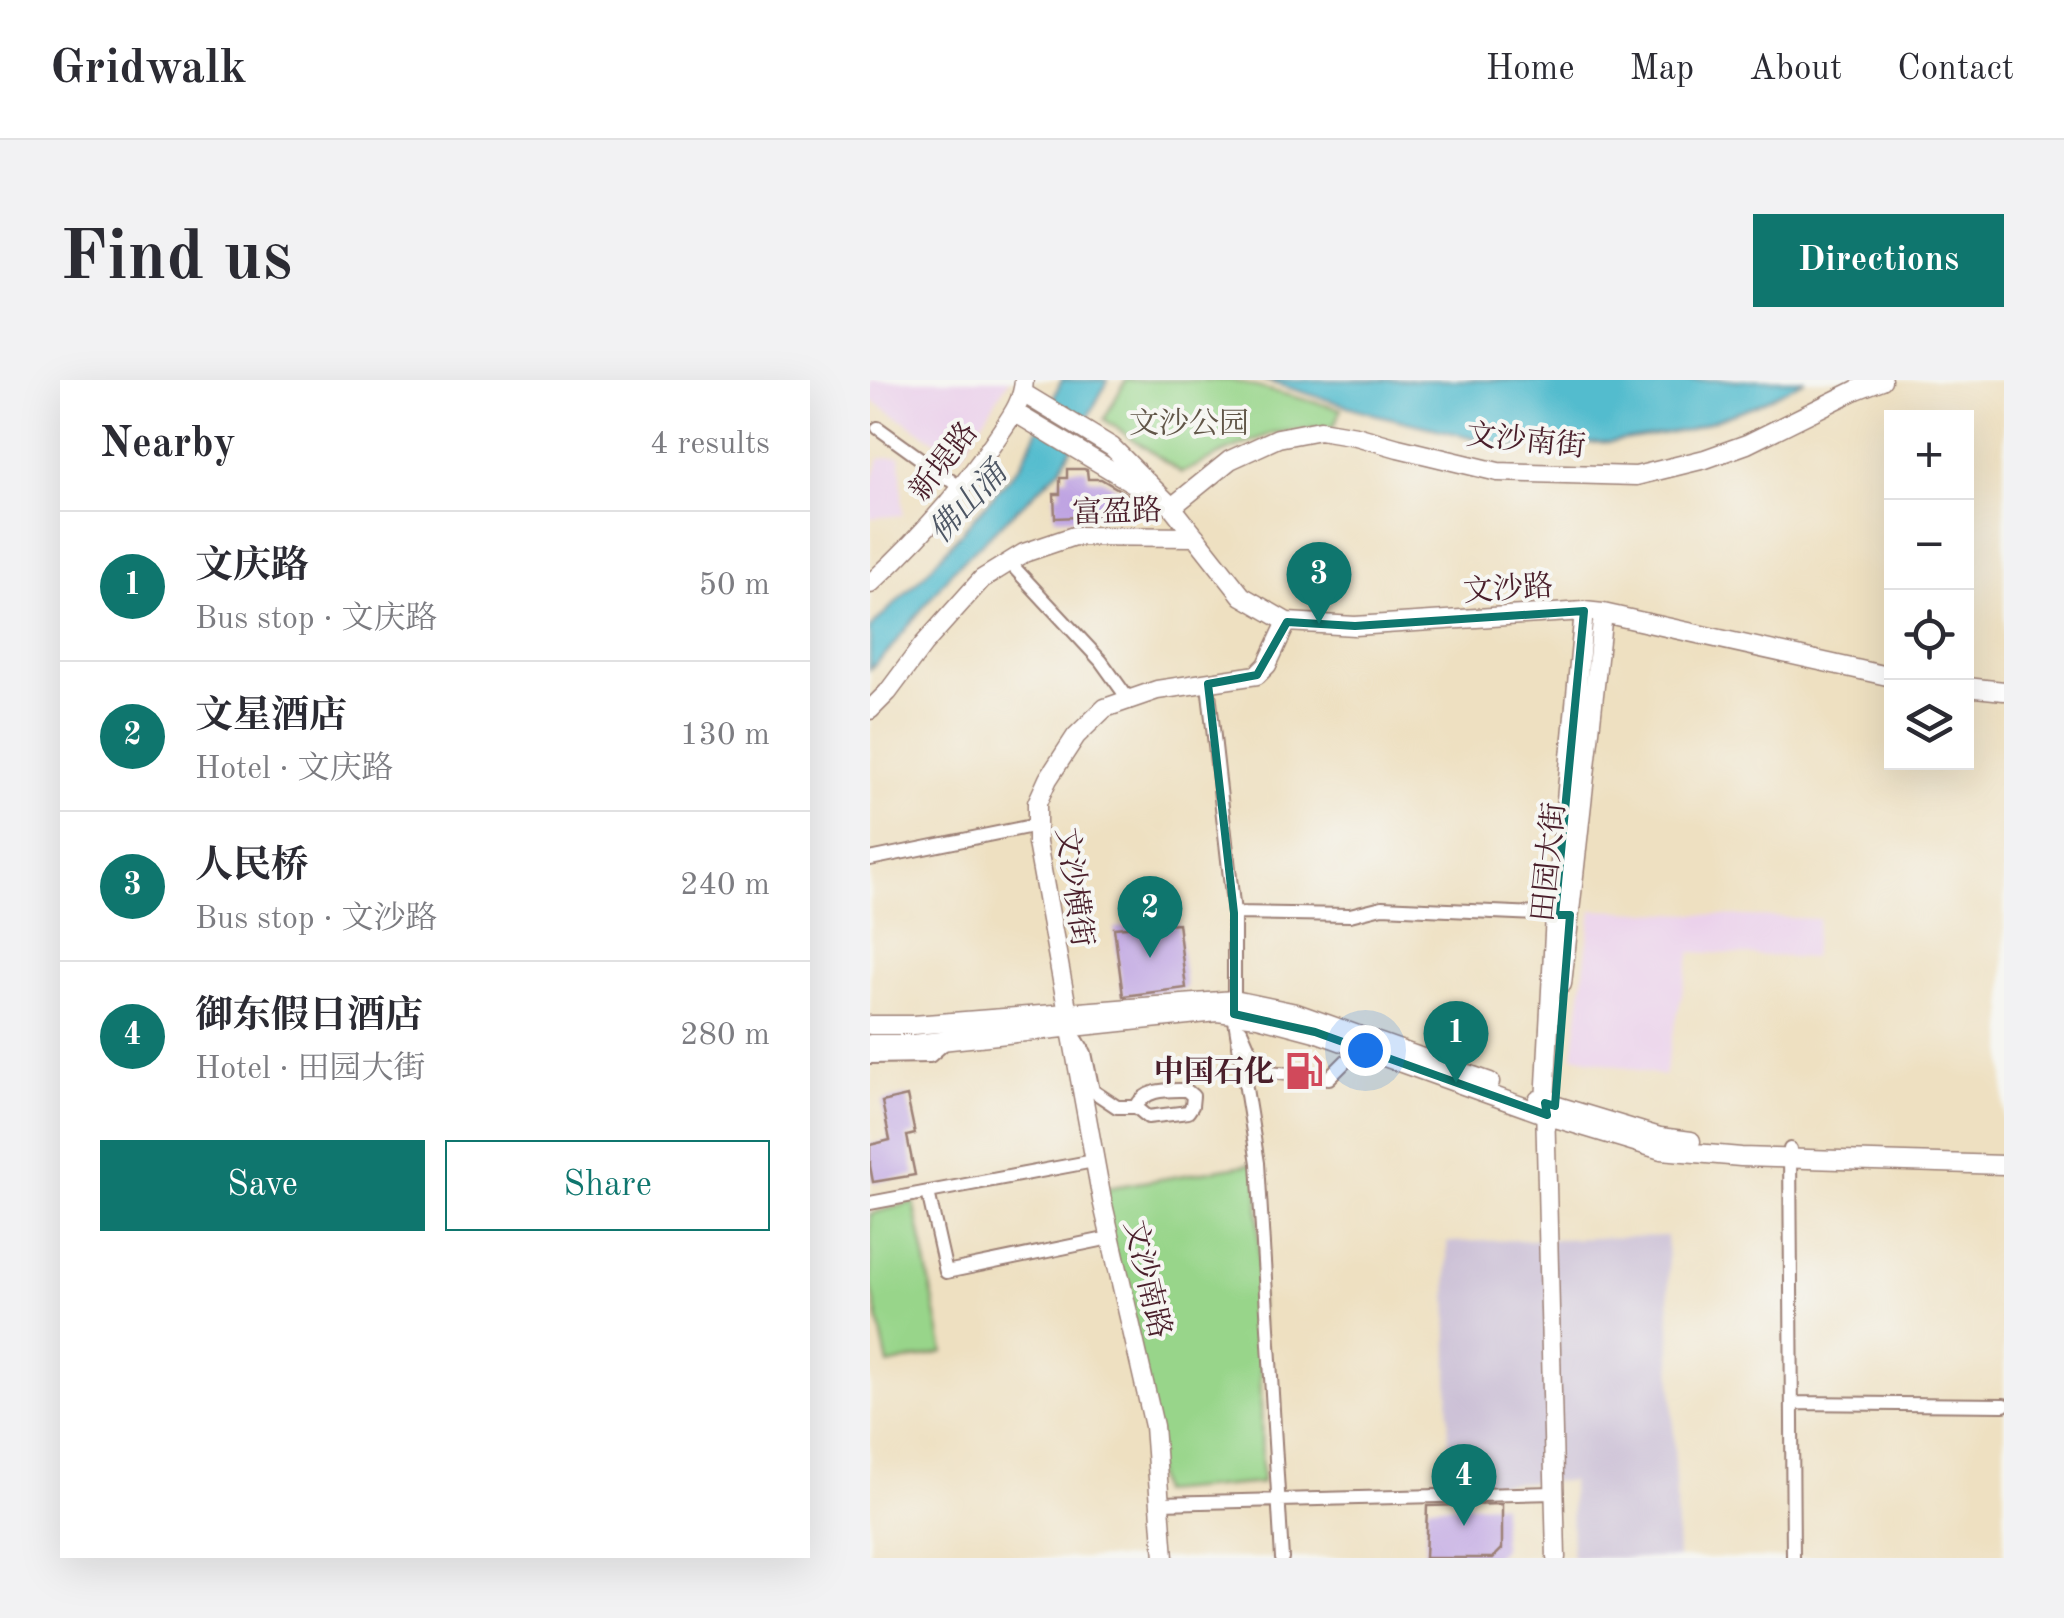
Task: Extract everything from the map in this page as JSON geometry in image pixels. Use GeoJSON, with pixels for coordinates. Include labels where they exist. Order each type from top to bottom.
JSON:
{"type":"FeatureCollection","features":[{"type":"Feature","properties":{"kind":"street","name":"文沙南街"},"geometry":{"type":"LineString","coordinates":[[1172,506],[1230,460],[1278,438],[1320,430],[1498,472],[1636,476],[1747,444],[1882,380]]}},
{"type":"Feature","properties":{"kind":"street","name":"文沙路"},"geometry":{"type":"LineString","coordinates":[[1024,386],[1112,447],[1172,506],[1242,596],[1287,622],[1355,626],[1594,612],[1884,675]]}},
{"type":"Feature","properties":{"kind":"street","name":"新堤路"},"geometry":{"type":"LineString","coordinates":[[870,584],[961,488],[1014,412],[1024,386]]}},
{"type":"Feature","properties":{"kind":"street","name":"文沙路"},"geometry":{"type":"LineString","coordinates":[[1014,412],[1172,506]]}},
{"type":"Feature","properties":{"kind":"street"},"geometry":{"type":"LineString","coordinates":[[878,428],[961,488]]}},
{"type":"Feature","properties":{"kind":"street","name":"富盈路"},"geometry":{"type":"LineString","coordinates":[[870,710],[982,578],[1024,553],[1074,536],[1196,537]]}},
{"type":"Feature","properties":{"kind":"street"},"geometry":{"type":"LineString","coordinates":[[1009,562],[1101,661],[1129,700]]}},
{"type":"Feature","properties":{"kind":"street","name":"田园大街"},"geometry":{"type":"LineString","coordinates":[[1556,1558],[1549,1108],[1562,915],[1594,612]]}},
{"type":"Feature","properties":{"kind":"street","name":"文沙横街"},"geometry":{"type":"LineString","coordinates":[[1069,1021],[1037,842],[1037,803],[1048,779],[1076,736],[1105,708],[1157,690],[1257,675],[1267,665],[1287,622]]}},
{"type":"Feature","properties":{"kind":"street"},"geometry":{"type":"LineString","coordinates":[[1208,684],[1234,913],[1234,1007],[1258,1163],[1282,1558]]}},
{"type":"Feature","properties":{"kind":"street"},"geometry":{"type":"LineString","coordinates":[[1974,687],[2004,691]]}},
{"type":"Feature","properties":{"kind":"street"},"geometry":{"type":"LineString","coordinates":[[870,859],[1037,825]]}},
{"type":"Feature","properties":{"kind":"street"},"geometry":{"type":"LineString","coordinates":[[1234,913],[1350,915],[1382,907],[1562,915]]}},
{"type":"Feature","properties":{"kind":"street"},"geometry":{"type":"LineString","coordinates":[[1234,1007],[1258,1018],[1315,1032],[1549,1108]]}},
{"type":"Feature","properties":{"kind":"street"},"geometry":{"type":"LineString","coordinates":[[1234,1007],[1259,1071],[1330,1078],[1359,1048]]}},
{"type":"Feature","properties":{"kind":"street"},"geometry":{"type":"LineString","coordinates":[[870,1044],[913,1034],[1234,1007],[1296,1012],[1661,1150],[1742,1157],[2004,1154]]}},
{"type":"Feature","properties":{"kind":"street"},"geometry":{"type":"LineString","coordinates":[[870,1025],[947,1040],[1069,1021]]}},
{"type":"Feature","properties":{"kind":"street"},"geometry":{"type":"LineString","coordinates":[[1069,1021],[1085,1052],[1093,1091],[1117,1108],[1136,1106]]}},
{"type":"Feature","properties":{"kind":"street","name":"文沙南路"},"geometry":{"type":"LineString","coordinates":[[1069,1021],[1110,1238],[1154,1426],[1164,1558]]}},
{"type":"Feature","properties":{"kind":"street"},"geometry":{"type":"LineString","coordinates":[[870,1057],[930,1056],[947,1040]]}},
{"type":"Feature","properties":{"kind":"street"},"geometry":{"type":"LineString","coordinates":[[1790,1154],[2004,1165]]}},
{"type":"Feature","properties":{"kind":"street"},"geometry":{"type":"LineString","coordinates":[[1790,1154],[1793,1558]]}},
{"type":"Feature","properties":{"kind":"street"},"geometry":{"type":"LineString","coordinates":[[870,1203],[1094,1160]]}},
{"type":"Feature","properties":{"kind":"street"},"geometry":{"type":"LineString","coordinates":[[928,1192],[946,1272],[1110,1238]]}},
{"type":"Feature","properties":{"kind":"street"},"geometry":{"type":"LineString","coordinates":[[1793,1403],[2004,1405]]}},
{"type":"Feature","properties":{"kind":"street"},"geometry":{"type":"LineString","coordinates":[[1160,1503],[1555,1493]]}},
{"type":"Feature","properties":{"kind":"highlighted area"},"geometry":{"type":"Polygon","coordinates":[[[1584,611],[1555,915],[1570,915],[1555,1106],[1545,1103],[1547,1115],[1315,1032],[1234,1014],[1234,913],[1208,684],[1257,675],[1287,622],[1355,626],[1584,611]]]}},
{"type":"Feature","properties":{"kind":"shaded area"},"geometry":{"type":"Polygon","coordinates":[[[870,380],[1009,380],[960,457],[870,399],[870,380]]]}},
{"type":"Feature","properties":{"kind":"shaded area"},"geometry":{"type":"Polygon","coordinates":[[[900,456],[903,515],[870,518],[870,487],[880,458],[900,456]]]}},
{"type":"Feature","properties":{"kind":"shaded area"},"geometry":{"type":"Polygon","coordinates":[[[1592,910],[1819,919],[1812,958],[1691,952],[1664,1076],[1573,1056],[1592,910]]]}},
{"type":"Feature","properties":{"kind":"shaded area"},"geometry":{"type":"Polygon","coordinates":[[[1667,1236],[1678,1558],[1572,1558],[1571,1481],[1449,1484],[1447,1242],[1667,1236]]]}},
{"type":"Feature","properties":{"kind":"green space","name":"文沙公园"},"geometry":{"type":"Polygon","coordinates":[[[1126,380],[1230,380],[1341,409],[1334,426],[1273,433],[1182,473],[1104,419],[1126,380]]]}},
{"type":"Feature","properties":{"kind":"green space"},"geometry":{"type":"Polygon","coordinates":[[[1258,1163],[1262,1483],[1159,1492],[1100,1189],[1258,1163]]]}},
{"type":"Feature","properties":{"kind":"green space"},"geometry":{"type":"Polygon","coordinates":[[[914,1202],[944,1352],[888,1365],[870,1280],[870,1214],[914,1202]]]}},
{"type":"Feature","properties":{"kind":"water"},"geometry":{"type":"Polygon","coordinates":[[[1062,380],[1108,380],[1060,469],[952,571],[870,669],[870,628],[925,574],[1021,464],[1062,380]]]}},
{"type":"Feature","properties":{"kind":"water"},"geometry":{"type":"Polygon","coordinates":[[[1263,380],[1805,380],[1756,405],[1687,430],[1610,442],[1509,446],[1374,414],[1263,380]]]}},
{"type":"Feature","properties":{"kind":"building"},"geometry":{"type":"Polygon","coordinates":[[[1067,469],[1087,470],[1088,479],[1101,479],[1130,496],[1131,515],[1055,518],[1054,494],[1060,494],[1060,478],[1067,478],[1067,469]]]}},
{"type":"Feature","properties":{"kind":"building"},"geometry":{"type":"Polygon","coordinates":[[[1178,923],[1186,988],[1123,996],[1114,928],[1178,923]]]}},
{"type":"Feature","properties":{"kind":"building"},"geometry":{"type":"Polygon","coordinates":[[[907,1096],[915,1134],[907,1136],[915,1175],[873,1182],[870,1145],[890,1140],[882,1102],[907,1096]]]}},
{"type":"Feature","properties":{"kind":"building"},"geometry":{"type":"Polygon","coordinates":[[[1502,1504],[1502,1549],[1493,1558],[1425,1558],[1427,1506],[1502,1504]]]}},
{"type":"Feature","properties":{"kind":"place","name":"人民桥"},"geometry":{"type":"Point","coordinates":[1319,624]}},
{"type":"Feature","properties":{"kind":"place","name":"文星酒店"},"geometry":{"type":"Point","coordinates":[1150,958]}},
{"type":"Feature","properties":{"kind":"place","name":"中国石化"},"geometry":{"type":"Point","coordinates":[1304,1071]}},
{"type":"Feature","properties":{"kind":"place","name":"文庆路"},"geometry":{"type":"Point","coordinates":[1456,1083]}},
{"type":"Feature","properties":{"kind":"place","name":"御东假日酒店"},"geometry":{"type":"Point","coordinates":[1464,1526]}},
{"type":"Feature","properties":{"kind":"water label","name":"佛山涌"},"geometry":{"type":"Point","coordinates":[967,502]}}]}
